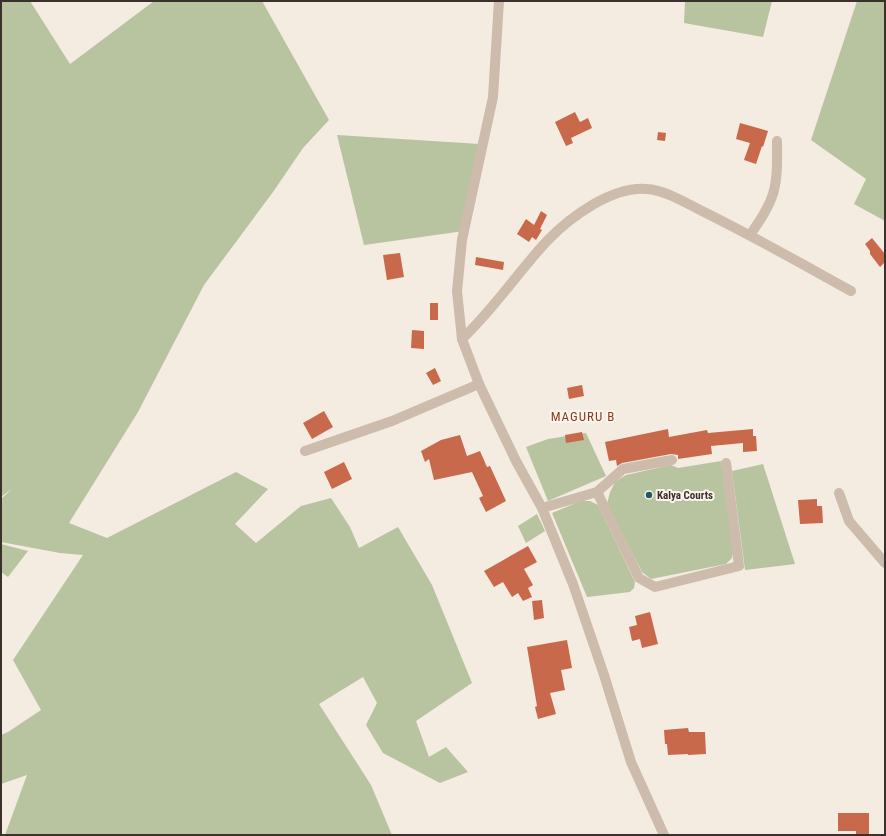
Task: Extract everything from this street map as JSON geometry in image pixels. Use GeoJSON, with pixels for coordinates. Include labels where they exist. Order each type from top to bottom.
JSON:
{"type":"FeatureCollection","features":[{"type":"Feature","properties":{"kind":"street"},"geometry":{"type":"LineString","coordinates":[[499,1],[494,97],[462,240],[457,291],[462,339],[479,384],[516,461],[542,508],[573,584],[604,674],[631,762],[664,835]]}},
{"type":"Feature","properties":{"kind":"street"},"geometry":{"type":"LineString","coordinates":[[750,235],[766,211],[773,193],[777,168],[777,141]]}},
{"type":"Feature","properties":{"kind":"street"},"geometry":{"type":"LineString","coordinates":[[462,339],[497,301],[548,240],[588,208],[608,197],[630,189],[648,189],[672,196],[750,235],[852,291]]}},
{"type":"Feature","properties":{"kind":"street"},"geometry":{"type":"LineString","coordinates":[[305,451],[392,421],[479,384]]}},
{"type":"Feature","properties":{"kind":"street"},"geometry":{"type":"LineString","coordinates":[[542,508],[597,492],[623,468],[672,460]]}},
{"type":"Feature","properties":{"kind":"street"},"geometry":{"type":"LineString","coordinates":[[597,492],[639,578],[655,587],[739,566],[726,463]]}},
{"type":"Feature","properties":{"kind":"street"},"geometry":{"type":"LineString","coordinates":[[839,494],[850,521],[885,563]]}},
{"type":"Feature","properties":{"kind":"green space"},"geometry":{"type":"Polygon","coordinates":[[[1,1],[30,1],[70,64],[154,1],[262,1],[329,120],[303,148],[273,192],[204,285],[138,412],[69,523],[107,538],[236,472],[268,489],[235,524],[256,543],[301,506],[331,498],[350,527],[359,548],[398,527],[432,585],[472,683],[416,721],[429,757],[446,747],[468,772],[440,783],[383,753],[366,725],[377,703],[363,677],[319,704],[371,785],[392,835],[5,835],[27,775],[1,784],[1,735],[41,710],[13,660],[83,555],[60,553],[1,542],[1,499],[12,489],[1,497],[1,1]]]}},
{"type":"Feature","properties":{"kind":"green space"},"geometry":{"type":"Polygon","coordinates":[[[685,1],[772,1],[763,37],[684,23],[685,1]]]}},
{"type":"Feature","properties":{"kind":"green space"},"geometry":{"type":"Polygon","coordinates":[[[857,1],[885,1],[885,221],[854,204],[866,179],[811,140],[857,1]]]}},
{"type":"Feature","properties":{"kind":"green space"},"geometry":{"type":"Polygon","coordinates":[[[337,135],[480,144],[464,231],[364,245],[337,135]]]}},
{"type":"Feature","properties":{"kind":"green space"},"geometry":{"type":"Polygon","coordinates":[[[586,433],[606,476],[548,501],[526,447],[548,439],[586,433]]]}},
{"type":"Feature","properties":{"kind":"green space"},"geometry":{"type":"Polygon","coordinates":[[[721,461],[733,551],[732,558],[726,564],[651,579],[642,572],[607,504],[610,492],[615,482],[626,475],[671,465],[678,468],[721,461]]]}},
{"type":"Feature","properties":{"kind":"green space"},"geometry":{"type":"Polygon","coordinates":[[[763,464],[795,564],[745,570],[732,471],[763,464]]]}},
{"type":"Feature","properties":{"kind":"green space"},"geometry":{"type":"Polygon","coordinates":[[[581,501],[590,501],[598,505],[635,582],[634,588],[630,592],[587,597],[552,513],[581,501]]]}},
{"type":"Feature","properties":{"kind":"green space"},"geometry":{"type":"Polygon","coordinates":[[[537,514],[545,531],[526,543],[518,526],[537,514]]]}},
{"type":"Feature","properties":{"kind":"green space"},"geometry":{"type":"Polygon","coordinates":[[[1,544],[28,551],[8,577],[1,572],[1,544]]]}},
{"type":"Feature","properties":{"kind":"building"},"geometry":{"type":"Polygon","coordinates":[[[575,112],[580,122],[588,118],[592,128],[571,138],[573,143],[566,146],[555,122],[575,112]]]}},
{"type":"Feature","properties":{"kind":"building"},"geometry":{"type":"Polygon","coordinates":[[[740,123],[768,131],[756,164],[744,160],[750,143],[736,139],[740,123]]]}},
{"type":"Feature","properties":{"kind":"building"},"geometry":{"type":"Polygon","coordinates":[[[658,132],[666,133],[665,141],[657,140],[658,132]]]}},
{"type":"Feature","properties":{"kind":"building"},"geometry":{"type":"Polygon","coordinates":[[[541,211],[547,215],[540,229],[542,230],[536,240],[532,237],[529,242],[517,234],[526,219],[534,225],[541,211]]]}},
{"type":"Feature","properties":{"kind":"building"},"geometry":{"type":"Polygon","coordinates":[[[872,238],[885,254],[885,262],[880,267],[870,254],[870,251],[865,244],[872,238]]]}},
{"type":"Feature","properties":{"kind":"building"},"geometry":{"type":"Polygon","coordinates":[[[400,253],[404,277],[387,280],[383,255],[400,253]]]}},
{"type":"Feature","properties":{"kind":"building"},"geometry":{"type":"Polygon","coordinates":[[[476,257],[504,262],[503,270],[475,265],[476,257]]]}},
{"type":"Feature","properties":{"kind":"building"},"geometry":{"type":"Polygon","coordinates":[[[430,303],[438,303],[438,320],[430,320],[430,303]]]}},
{"type":"Feature","properties":{"kind":"building"},"geometry":{"type":"Polygon","coordinates":[[[412,330],[424,331],[424,349],[411,348],[412,330]]]}},
{"type":"Feature","properties":{"kind":"building"},"geometry":{"type":"Polygon","coordinates":[[[435,368],[441,381],[433,385],[426,373],[435,368]]]}},
{"type":"Feature","properties":{"kind":"building"},"geometry":{"type":"Polygon","coordinates":[[[582,385],[584,396],[569,399],[567,388],[582,385]]]}},
{"type":"Feature","properties":{"kind":"building"},"geometry":{"type":"Polygon","coordinates":[[[324,411],[333,427],[312,439],[303,423],[324,411]]]}},
{"type":"Feature","properties":{"kind":"building"},"geometry":{"type":"Polygon","coordinates":[[[668,429],[669,437],[707,430],[708,433],[753,429],[753,436],[756,436],[757,451],[743,452],[743,443],[711,446],[712,454],[678,459],[678,455],[671,454],[622,463],[617,466],[616,460],[609,461],[605,442],[668,429]]]}},
{"type":"Feature","properties":{"kind":"building"},"geometry":{"type":"Polygon","coordinates":[[[582,432],[584,440],[566,443],[565,435],[582,432]]]}},
{"type":"Feature","properties":{"kind":"building"},"geometry":{"type":"Polygon","coordinates":[[[460,435],[467,456],[480,451],[487,467],[490,466],[506,501],[486,512],[479,498],[483,496],[472,472],[434,480],[429,459],[425,462],[421,451],[441,440],[460,435]]]}},
{"type":"Feature","properties":{"kind":"building"},"geometry":{"type":"Polygon","coordinates":[[[344,462],[352,479],[332,489],[324,472],[344,462]]]}},
{"type":"Feature","properties":{"kind":"building"},"geometry":{"type":"Polygon","coordinates":[[[817,499],[817,506],[822,506],[823,523],[800,524],[798,500],[817,499]]]}},
{"type":"Feature","properties":{"kind":"building"},"geometry":{"type":"Polygon","coordinates":[[[528,546],[537,562],[524,569],[533,585],[528,588],[532,597],[523,601],[518,593],[512,597],[503,582],[494,587],[484,571],[528,546]]]}},
{"type":"Feature","properties":{"kind":"building"},"geometry":{"type":"Polygon","coordinates":[[[542,600],[544,618],[534,620],[532,601],[542,600]]]}},
{"type":"Feature","properties":{"kind":"building"},"geometry":{"type":"Polygon","coordinates":[[[650,612],[658,644],[642,648],[640,639],[632,641],[629,627],[637,625],[635,616],[650,612]]]}},
{"type":"Feature","properties":{"kind":"building"},"geometry":{"type":"Polygon","coordinates":[[[567,640],[572,668],[561,670],[565,690],[550,693],[556,714],[538,719],[527,647],[567,640]]]}},
{"type":"Feature","properties":{"kind":"building"},"geometry":{"type":"Polygon","coordinates":[[[688,728],[689,732],[705,732],[706,754],[668,755],[667,744],[665,744],[664,730],[688,728]]]}},
{"type":"Feature","properties":{"kind":"building"},"geometry":{"type":"Polygon","coordinates":[[[838,813],[869,813],[869,835],[856,835],[856,831],[838,831],[838,813]]]}},
{"type":"Feature","properties":{"kind":"place","name":"Kalya Courts"},"geometry":{"type":"Point","coordinates":[649,495]}},
{"type":"Feature","properties":{"kind":"district","name":"MAGURU B"},"geometry":{"type":"Point","coordinates":[583,416]}}]}
